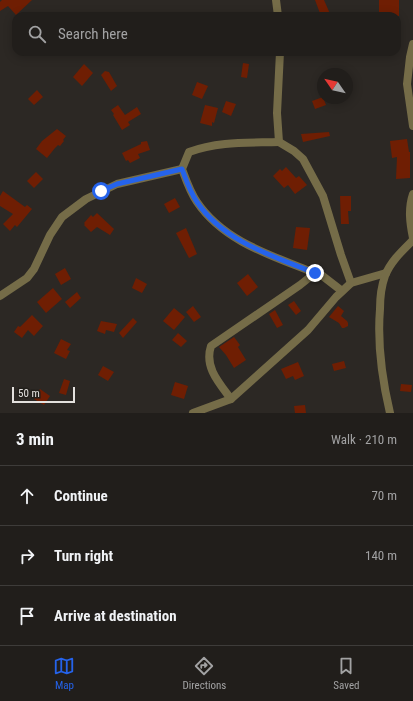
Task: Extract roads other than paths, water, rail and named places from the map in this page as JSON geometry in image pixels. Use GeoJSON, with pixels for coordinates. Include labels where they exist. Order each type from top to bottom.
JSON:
{"type":"FeatureCollection","features":[{"type":"Feature","properties":{"kind":"street"},"geometry":{"type":"LineString","coordinates":[[276,0],[278,12]]}},
{"type":"Feature","properties":{"kind":"street"},"geometry":{"type":"LineString","coordinates":[[413,44],[407,84],[413,123]]}},
{"type":"Feature","properties":{"kind":"street"},"geometry":{"type":"LineString","coordinates":[[279,142],[277,113],[280,56]]}},
{"type":"Feature","properties":{"kind":"street"},"geometry":{"type":"LineString","coordinates":[[342,291],[320,274],[249,247],[233,237],[207,214],[197,202],[182,169],[189,152],[200,148],[222,144],[279,142],[294,151],[303,159],[323,196],[351,283]]}},
{"type":"Feature","properties":{"kind":"street"},"geometry":{"type":"LineString","coordinates":[[0,296],[27,278],[34,269],[50,235],[62,217],[86,199],[117,184],[182,169]]}},
{"type":"Feature","properties":{"kind":"street"},"geometry":{"type":"LineString","coordinates":[[390,413],[382,374],[378,332],[381,292],[386,273],[400,253],[413,239],[410,219],[410,203],[413,194]]}},
{"type":"Feature","properties":{"kind":"street"},"geometry":{"type":"LineString","coordinates":[[231,399],[211,370],[209,352],[211,346],[300,285],[315,273]]}},
{"type":"Feature","properties":{"kind":"street"},"geometry":{"type":"LineString","coordinates":[[193,413],[231,399],[308,330],[342,291],[351,283],[386,273]]}}]}
